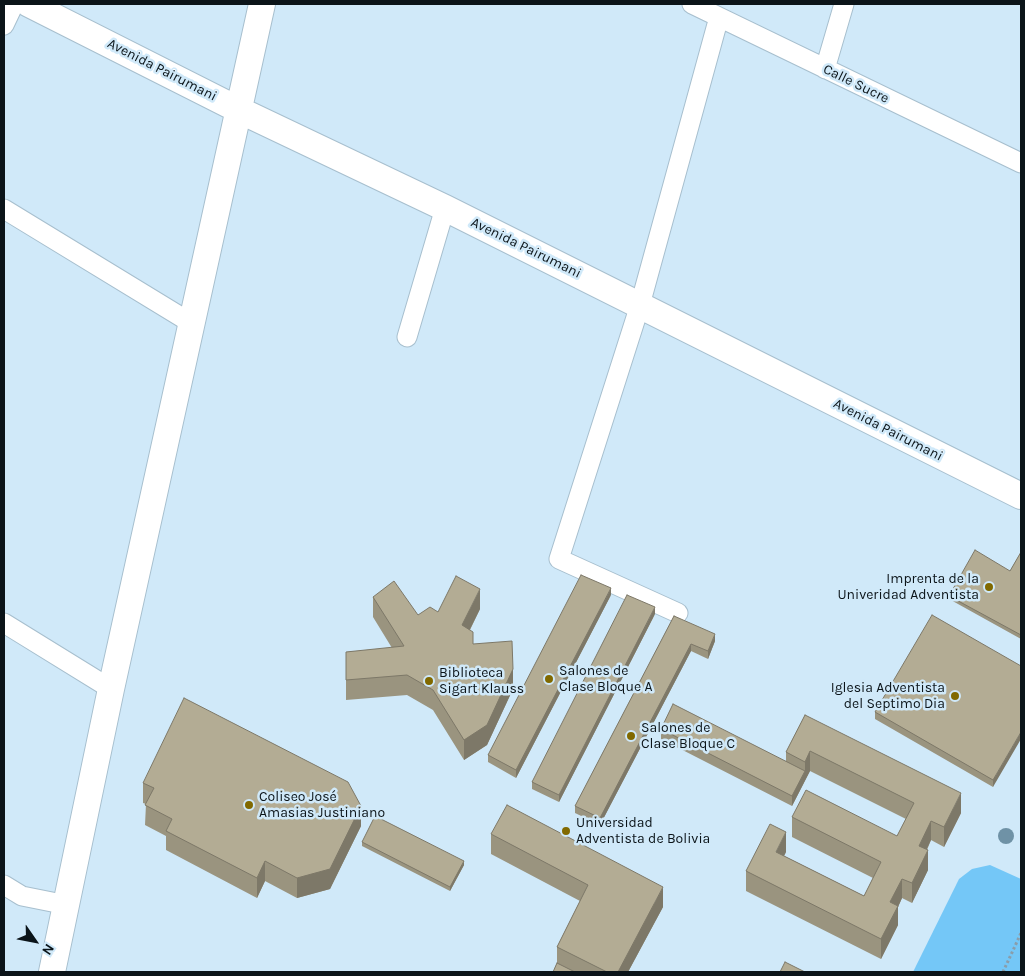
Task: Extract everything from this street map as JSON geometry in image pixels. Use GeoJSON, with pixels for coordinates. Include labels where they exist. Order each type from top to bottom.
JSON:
{"type":"FeatureCollection","features":[{"type":"Feature","properties":{"kind":"main road","name":"Avenida Pairumani"},"geometry":{"type":"LineString","coordinates":[[29,4],[239,110],[445,208],[1021,496]]}},
{"type":"Feature","properties":{"kind":"main road"},"geometry":{"type":"LineString","coordinates":[[52,972],[111,689],[262,4]]}},
{"type":"Feature","properties":{"kind":"street"},"geometry":{"type":"LineString","coordinates":[[4,25],[14,4]]}},
{"type":"Feature","properties":{"kind":"street","name":"Calle Sucre"},"geometry":{"type":"LineString","coordinates":[[692,4],[1021,163]]}},
{"type":"Feature","properties":{"kind":"street"},"geometry":{"type":"LineString","coordinates":[[825,69],[844,4]]}},
{"type":"Feature","properties":{"kind":"street"},"geometry":{"type":"LineString","coordinates":[[678,613],[559,559],[640,305],[719,17]]}},
{"type":"Feature","properties":{"kind":"street"},"geometry":{"type":"LineString","coordinates":[[407,337],[445,208]]}},
{"type":"Feature","properties":{"kind":"street"},"geometry":{"type":"LineString","coordinates":[[4,209],[191,323]]}},
{"type":"Feature","properties":{"kind":"street"},"geometry":{"type":"LineString","coordinates":[[4,623],[111,689]]}},
{"type":"Feature","properties":{"kind":"street"},"geometry":{"type":"LineString","coordinates":[[4,885],[22,896],[67,906]]}},
{"type":"Feature","properties":{"kind":"path"},"geometry":{"type":"LineString","coordinates":[[1003,972],[1021,933]]}},
{"type":"Feature","properties":{"kind":"shaded area"},"geometry":{"type":"Polygon","coordinates":[[[990,865],[1021,879],[1021,972],[913,972],[959,879],[972,869],[990,865]]]}},
{"type":"Feature","properties":{"kind":"building","name":"Imprenta de la Univeridad Adventista"},"geometry":{"type":"Polygon","coordinates":[[[975,550],[1010,571],[1021,552],[1021,635],[949,596],[975,550]]]}},
{"type":"Feature","properties":{"kind":"building","name":"Salones de Clase Bloque A"},"geometry":{"type":"Polygon","coordinates":[[[581,575],[611,588],[516,770],[488,755],[581,575]]]}},
{"type":"Feature","properties":{"kind":"building","name":"Biblioteca Sigart Klauss"},"geometry":{"type":"Polygon","coordinates":[[[456,576],[480,589],[462,625],[473,632],[473,644],[512,641],[513,669],[487,725],[464,740],[433,690],[407,675],[346,680],[346,652],[404,646],[373,597],[394,581],[418,615],[430,607],[438,612],[456,576]]]}},
{"type":"Feature","properties":{"kind":"building"},"geometry":{"type":"Polygon","coordinates":[[[627,595],[655,607],[559,795],[532,782],[627,595]]]}},
{"type":"Feature","properties":{"kind":"building","name":"Iglesia Adventista del Septimo Dia"},"geometry":{"type":"Polygon","coordinates":[[[932,615],[1021,666],[1021,732],[993,780],[875,712],[932,615]]]}},
{"type":"Feature","properties":{"kind":"building","name":"Salones de Clase Bloque C"},"geometry":{"type":"Polygon","coordinates":[[[674,616],[715,634],[708,651],[691,644],[600,818],[575,806],[674,616]]]}},
{"type":"Feature","properties":{"kind":"building","name":"Coliseo José Amasias Justiniano"},"geometry":{"type":"Polygon","coordinates":[[[184,698],[348,782],[361,806],[330,869],[297,878],[265,861],[257,878],[166,831],[172,819],[145,805],[154,788],[143,783],[184,698]]]}},
{"type":"Feature","properties":{"kind":"building"},"geometry":{"type":"Polygon","coordinates":[[[673,704],[805,771],[792,796],[661,729],[673,704]]]}},
{"type":"Feature","properties":{"kind":"building"},"geometry":{"type":"Polygon","coordinates":[[[805,715],[961,793],[944,827],[931,821],[919,846],[928,850],[912,883],[902,879],[890,902],[898,906],[881,939],[746,871],[770,824],[786,832],[776,852],[864,896],[881,862],[792,817],[806,790],[897,836],[914,803],[810,751],[805,762],[786,752],[805,715]]]}},
{"type":"Feature","properties":{"kind":"building"},"geometry":{"type":"Polygon","coordinates":[[[507,805],[663,887],[618,972],[607,972],[557,947],[588,885],[491,834],[507,805]]]}},
{"type":"Feature","properties":{"kind":"building"},"geometry":{"type":"Polygon","coordinates":[[[375,816],[464,861],[450,887],[362,842],[375,816]]]}},
{"type":"Feature","properties":{"kind":"building"},"geometry":{"type":"Polygon","coordinates":[[[785,962],[805,972],[780,972],[785,962]]]}},
{"type":"Feature","properties":{"kind":"building"},"geometry":{"type":"Polygon","coordinates":[[[557,963],[575,972],[553,972],[557,963]]]}},
{"type":"Feature","properties":{"kind":"place","name":"Imprenta de la Univeridad Adventista"},"geometry":{"type":"Point","coordinates":[989,587]}},
{"type":"Feature","properties":{"kind":"place","name":"Salones de Clase Bloque A"},"geometry":{"type":"Point","coordinates":[549,679]}},
{"type":"Feature","properties":{"kind":"place","name":"Biblioteca Sigart Klauss"},"geometry":{"type":"Point","coordinates":[429,681]}},
{"type":"Feature","properties":{"kind":"place","name":"Iglesia Adventista del Septimo Dia"},"geometry":{"type":"Point","coordinates":[955,696]}},
{"type":"Feature","properties":{"kind":"place","name":"Salones de Clase Bloque C"},"geometry":{"type":"Point","coordinates":[631,736]}},
{"type":"Feature","properties":{"kind":"place","name":"Coliseo José Amasias Justiniano"},"geometry":{"type":"Point","coordinates":[249,805]}},
{"type":"Feature","properties":{"kind":"place","name":"Universidad Adventista de Bolivia"},"geometry":{"type":"Point","coordinates":[566,831]}}]}
